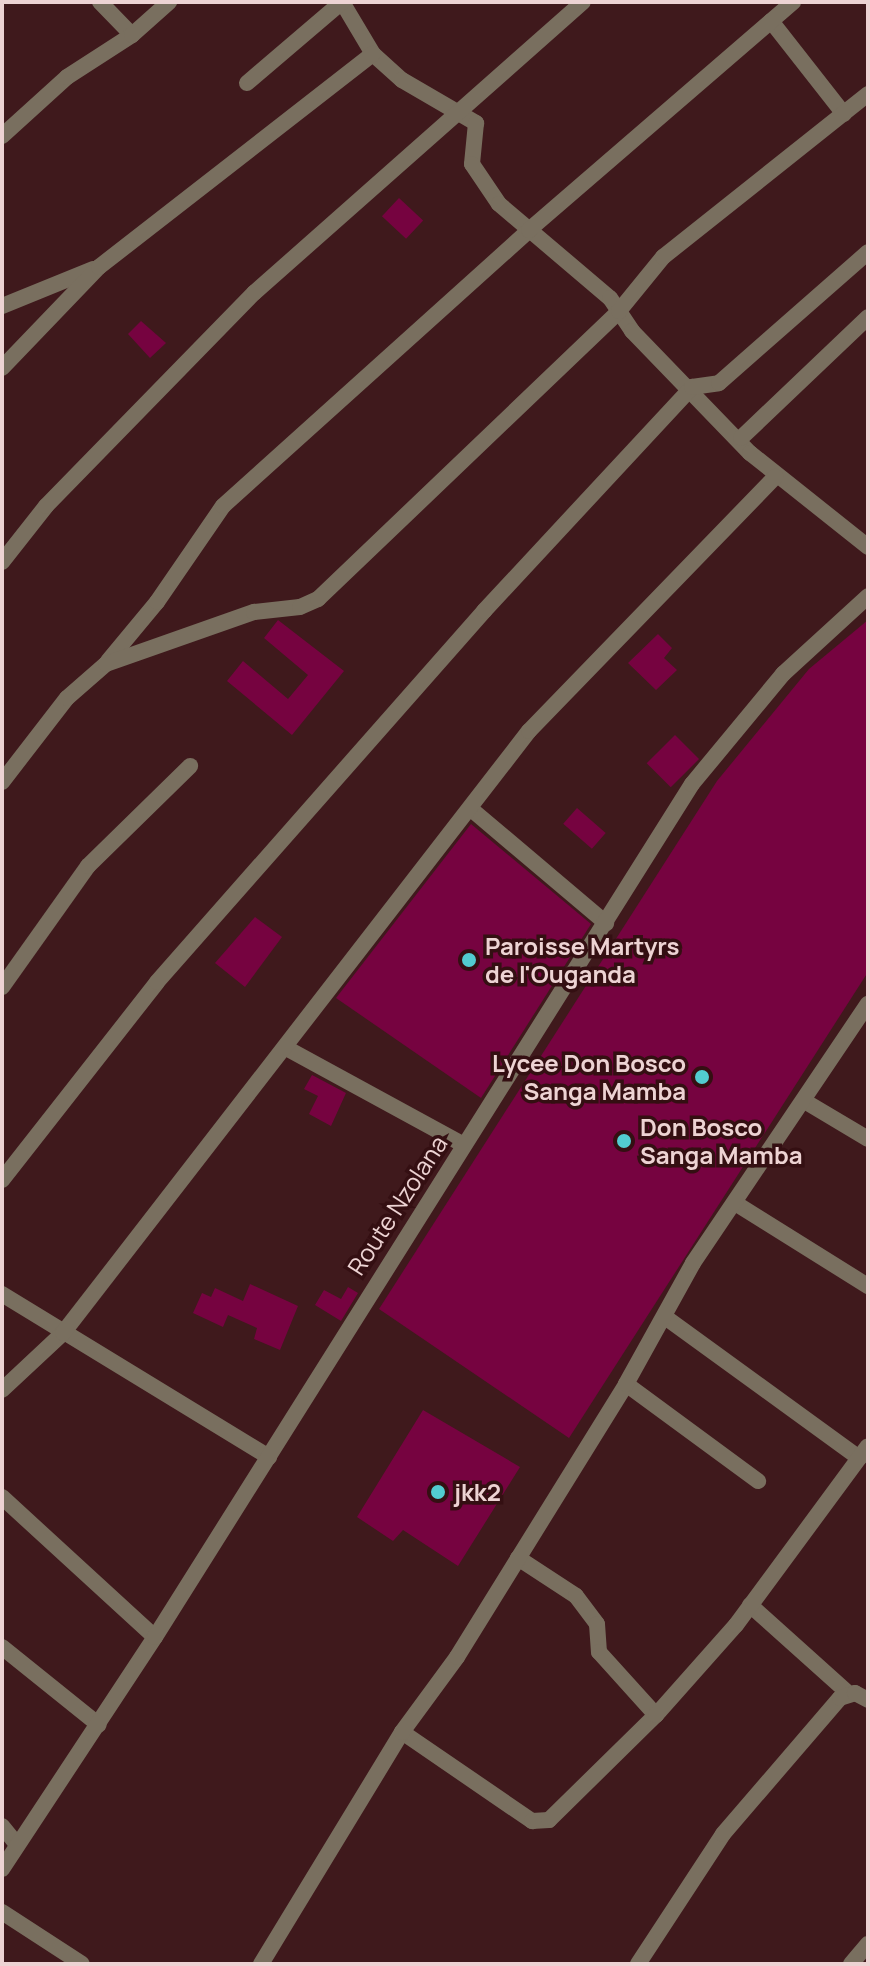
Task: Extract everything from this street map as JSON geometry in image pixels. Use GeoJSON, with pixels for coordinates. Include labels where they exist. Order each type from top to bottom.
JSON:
{"type":"FeatureCollection","features":[{"type":"Feature","properties":{"kind":"street"},"geometry":{"type":"LineString","coordinates":[[100,2],[132,35]]}},
{"type":"Feature","properties":{"kind":"street"},"geometry":{"type":"LineString","coordinates":[[2,136],[67,77],[132,35],[169,2]]}},
{"type":"Feature","properties":{"kind":"street"},"geometry":{"type":"LineString","coordinates":[[247,83],[342,2],[373,54],[402,80],[458,108],[476,123],[472,164],[499,204],[619,311],[648,348],[692,387],[775,477],[868,547]]}},
{"type":"Feature","properties":{"kind":"street"},"geometry":{"type":"LineString","coordinates":[[2,562],[46,506],[145,401],[254,293],[458,108],[583,2]]}},
{"type":"Feature","properties":{"kind":"street"},"geometry":{"type":"LineString","coordinates":[[2,782],[67,698],[106,664],[157,602],[223,506],[529,230],[793,2]]}},
{"type":"Feature","properties":{"kind":"street"},"geometry":{"type":"LineString","coordinates":[[771,21],[844,114]]}},
{"type":"Feature","properties":{"kind":"street"},"geometry":{"type":"LineString","coordinates":[[2,368],[99,267],[373,54]]}},
{"type":"Feature","properties":{"kind":"street"},"geometry":{"type":"LineString","coordinates":[[106,664],[254,612],[318,599],[619,311],[663,257],[868,94]]}},
{"type":"Feature","properties":{"kind":"street"},"geometry":{"type":"LineString","coordinates":[[2,1180],[157,982],[484,611],[692,387],[719,383],[868,252]]}},
{"type":"Feature","properties":{"kind":"street"},"geometry":{"type":"LineString","coordinates":[[2,306],[99,267]]}},
{"type":"Feature","properties":{"kind":"street"},"geometry":{"type":"LineString","coordinates":[[741,438],[868,317]]}},
{"type":"Feature","properties":{"kind":"street"},"geometry":{"type":"LineString","coordinates":[[2,1390],[63,1333],[288,1049],[529,731],[775,477]]}},
{"type":"Feature","properties":{"kind":"street","name":"Route Nzolana"},"geometry":{"type":"LineString","coordinates":[[2,1869],[16,1843],[99,1725],[155,1637],[692,784],[783,674],[868,596]]}},
{"type":"Feature","properties":{"kind":"street"},"geometry":{"type":"LineString","coordinates":[[2,987],[88,866],[190,766]]}},
{"type":"Feature","properties":{"kind":"street"},"geometry":{"type":"LineString","coordinates":[[471,809],[606,923]]}},
{"type":"Feature","properties":{"kind":"street"},"geometry":{"type":"LineString","coordinates":[[261,1964],[402,1732],[457,1657],[626,1384],[693,1263],[806,1102],[868,1004]]}},
{"type":"Feature","properties":{"kind":"street"},"geometry":{"type":"LineString","coordinates":[[288,1049],[464,1145]]}},
{"type":"Feature","properties":{"kind":"street"},"geometry":{"type":"LineString","coordinates":[[806,1102],[868,1139]]}},
{"type":"Feature","properties":{"kind":"street"},"geometry":{"type":"LineString","coordinates":[[735,1203],[868,1286]]}},
{"type":"Feature","properties":{"kind":"street"},"geometry":{"type":"LineString","coordinates":[[2,1294],[269,1457]]}},
{"type":"Feature","properties":{"kind":"street"},"geometry":{"type":"LineString","coordinates":[[402,1732],[540,1822],[549,1820],[656,1715],[750,1605],[864,1452],[665,1317]]}},
{"type":"Feature","properties":{"kind":"street"},"geometry":{"type":"LineString","coordinates":[[626,1384],[758,1481]]}},
{"type":"Feature","properties":{"kind":"street"},"geometry":{"type":"LineString","coordinates":[[2,1497],[155,1637]]}},
{"type":"Feature","properties":{"kind":"street"},"geometry":{"type":"LineString","coordinates":[[518,1558],[576,1596],[597,1624],[599,1652],[656,1715]]}},
{"type":"Feature","properties":{"kind":"street"},"geometry":{"type":"LineString","coordinates":[[750,1605],[848,1693],[868,1700]]}},
{"type":"Feature","properties":{"kind":"street"},"geometry":{"type":"LineString","coordinates":[[2,1647],[99,1725]]}},
{"type":"Feature","properties":{"kind":"street"},"geometry":{"type":"LineString","coordinates":[[638,1964],[723,1834],[848,1693]]}},
{"type":"Feature","properties":{"kind":"street"},"geometry":{"type":"LineString","coordinates":[[2,1826],[16,1843]]}},
{"type":"Feature","properties":{"kind":"street"},"geometry":{"type":"LineString","coordinates":[[2,1912],[82,1964]]}},
{"type":"Feature","properties":{"kind":"street"},"geometry":{"type":"LineString","coordinates":[[851,1964],[868,1944]]}},
{"type":"Feature","properties":{"kind":"building"},"geometry":{"type":"Polygon","coordinates":[[[399,198],[423,221],[406,239],[382,216],[399,198]]]}},
{"type":"Feature","properties":{"kind":"building"},"geometry":{"type":"Polygon","coordinates":[[[141,321],[166,343],[150,358],[128,334],[141,321]]]}},
{"type":"Feature","properties":{"kind":"building"},"geometry":{"type":"Polygon","coordinates":[[[278,620],[344,671],[292,735],[227,681],[243,661],[288,699],[308,675],[264,638],[278,620]]]}},
{"type":"Feature","properties":{"kind":"building","name":"Don Bosco Sanga Mamba"},"geometry":{"type":"Polygon","coordinates":[[[868,620],[868,972],[569,1438],[379,1309],[717,781],[809,669],[868,620]]]}},
{"type":"Feature","properties":{"kind":"building"},"geometry":{"type":"Polygon","coordinates":[[[658,634],[672,648],[664,658],[677,670],[656,690],[628,663],[658,634]]]}},
{"type":"Feature","properties":{"kind":"building"},"geometry":{"type":"Polygon","coordinates":[[[675,735],[699,759],[671,787],[647,763],[675,735]]]}},
{"type":"Feature","properties":{"kind":"building"},"geometry":{"type":"Polygon","coordinates":[[[577,808],[606,833],[592,849],[563,824],[577,808]]]}},
{"type":"Feature","properties":{"kind":"building","name":"Paroisse Martyrs de l'Ouganda"},"geometry":{"type":"Polygon","coordinates":[[[471,824],[591,924],[481,1098],[336,998],[471,824]]]}},
{"type":"Feature","properties":{"kind":"building"},"geometry":{"type":"Polygon","coordinates":[[[255,917],[282,937],[245,987],[215,963],[255,917]]]}},
{"type":"Feature","properties":{"kind":"building"},"geometry":{"type":"Polygon","coordinates":[[[312,1075],[346,1093],[331,1126],[309,1114],[318,1096],[304,1089],[312,1075]]]}},
{"type":"Feature","properties":{"kind":"building"},"geometry":{"type":"Polygon","coordinates":[[[250,1284],[298,1306],[280,1350],[254,1339],[257,1328],[228,1315],[223,1327],[193,1313],[202,1293],[211,1297],[215,1288],[243,1301],[250,1284]]]}},
{"type":"Feature","properties":{"kind":"building"},"geometry":{"type":"Polygon","coordinates":[[[348,1287],[358,1293],[341,1321],[315,1305],[324,1290],[341,1299],[348,1287]]]}},
{"type":"Feature","properties":{"kind":"building","name":"jkk2"},"geometry":{"type":"Polygon","coordinates":[[[423,1410],[520,1467],[458,1566],[403,1530],[393,1541],[357,1517],[423,1410]]]}},
{"type":"Feature","properties":{"kind":"place","name":"Paroisse Martyrs de l'Ouganda"},"geometry":{"type":"Point","coordinates":[469,960]}},
{"type":"Feature","properties":{"kind":"place","name":"Lycee Don Bosco Sanga Mamba"},"geometry":{"type":"Point","coordinates":[702,1077]}},
{"type":"Feature","properties":{"kind":"place","name":"Don Bosco Sanga Mamba"},"geometry":{"type":"Point","coordinates":[624,1141]}},
{"type":"Feature","properties":{"kind":"place","name":"jkk2"},"geometry":{"type":"Point","coordinates":[438,1492]}}]}
